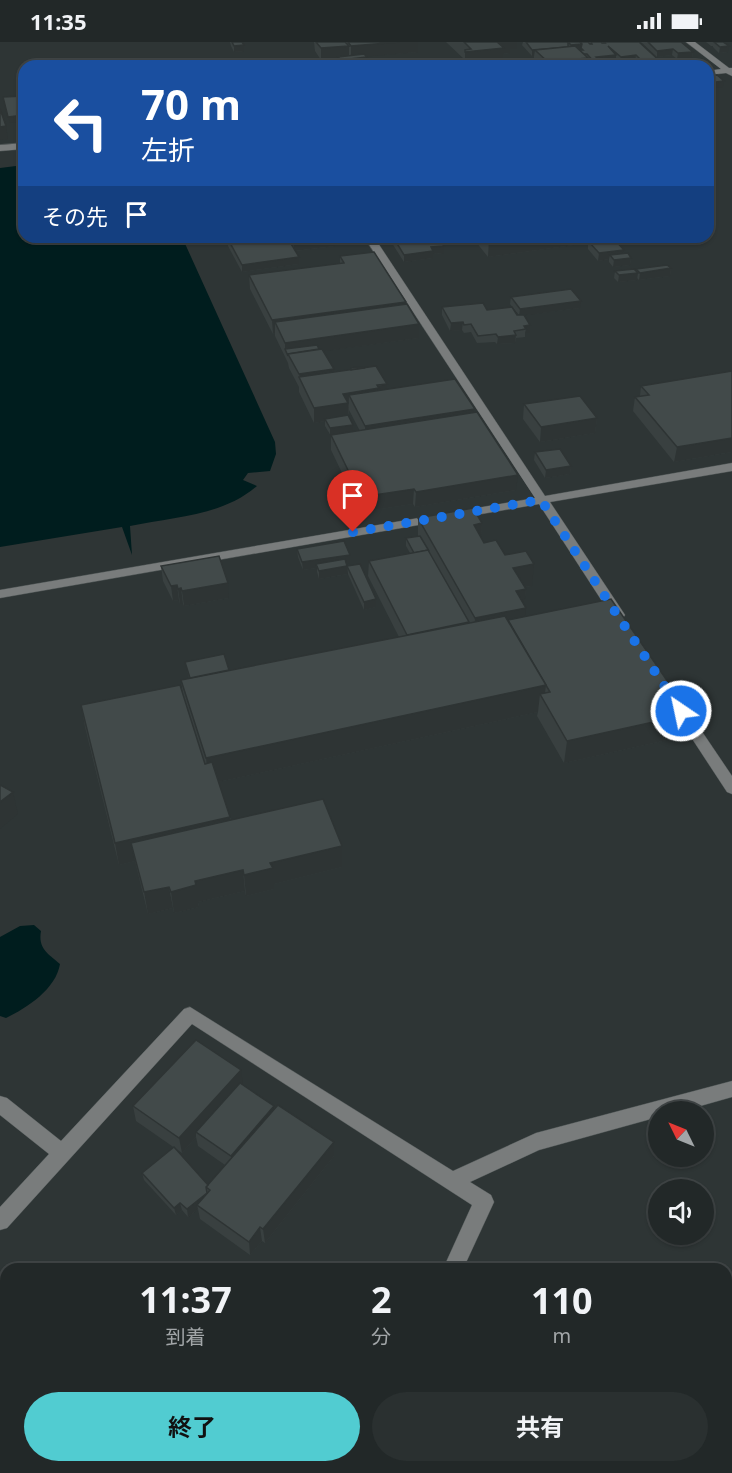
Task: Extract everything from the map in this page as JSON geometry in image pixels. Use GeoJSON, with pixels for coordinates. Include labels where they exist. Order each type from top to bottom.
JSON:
{"type":"FeatureCollection","features":[{"type":"Feature","properties":{"kind":"street"},"geometry":{"type":"LineString","coordinates":[[690,42],[730,72]]}},
{"type":"Feature","properties":{"kind":"street"},"geometry":{"type":"LineString","coordinates":[[714,72],[730,72]]}},
{"type":"Feature","properties":{"kind":"street"},"geometry":{"type":"LineString","coordinates":[[0,148],[18,146]]}},
{"type":"Feature","properties":{"kind":"street"},"geometry":{"type":"LineString","coordinates":[[373,243],[627,629]]}},
{"type":"Feature","properties":{"kind":"street"},"geometry":{"type":"LineString","coordinates":[[0,594],[732,467]]}},
{"type":"Feature","properties":{"kind":"street"},"geometry":{"type":"LineString","coordinates":[[666,688],[732,788]]}},
{"type":"Feature","properties":{"kind":"street"},"geometry":{"type":"LineString","coordinates":[[0,1221],[190,1014],[484,1202],[456,1263]]}},
{"type":"Feature","properties":{"kind":"street"},"geometry":{"type":"LineString","coordinates":[[452,1180],[536,1142],[732,1089]]}},
{"type":"Feature","properties":{"kind":"street"},"geometry":{"type":"LineString","coordinates":[[0,1104],[62,1153]]}},
{"type":"Feature","properties":{"kind":"water"},"geometry":{"type":"Polygon","coordinates":[[[18,166],[18,243],[185,243],[275,442],[276,454],[270,471],[248,473],[243,480],[257,486],[244,496],[229,504],[197,514],[130,526],[132,555],[122,527],[0,547],[0,168],[18,166]]]}},
{"type":"Feature","properties":{"kind":"water"},"geometry":{"type":"Polygon","coordinates":[[[34,925],[41,931],[40,937],[44,950],[60,964],[57,973],[53,982],[39,997],[6,1018],[0,1016],[0,937],[20,926],[34,925]]]}},
{"type":"Feature","properties":{"kind":"building"},"geometry":{"type":"Polygon","coordinates":[[[232,42],[242,42],[244,45],[234,46],[232,42]]]}},
{"type":"Feature","properties":{"kind":"building"},"geometry":{"type":"Polygon","coordinates":[[[316,42],[345,42],[349,46],[321,48],[316,42]]]}},
{"type":"Feature","properties":{"kind":"building"},"geometry":{"type":"Polygon","coordinates":[[[348,42],[399,42],[351,46],[348,42]]]}},
{"type":"Feature","properties":{"kind":"building"},"geometry":{"type":"Polygon","coordinates":[[[464,42],[497,42],[504,48],[465,52],[471,49],[464,42]]]}},
{"type":"Feature","properties":{"kind":"building"},"geometry":{"type":"Polygon","coordinates":[[[526,42],[567,42],[568,47],[532,50],[526,42]]]}},
{"type":"Feature","properties":{"kind":"building"},"geometry":{"type":"Polygon","coordinates":[[[568,42],[580,42],[582,44],[571,45],[568,42]]]}},
{"type":"Feature","properties":{"kind":"building"},"geometry":{"type":"Polygon","coordinates":[[[580,42],[592,44],[591,42],[639,42],[659,60],[641,60],[636,55],[621,57],[608,46],[616,55],[596,57],[599,60],[592,60],[579,50],[583,50],[580,42]]]}},
{"type":"Feature","properties":{"kind":"building"},"geometry":{"type":"Polygon","coordinates":[[[648,42],[681,42],[693,52],[678,53],[673,49],[657,51],[648,42]]]}},
{"type":"Feature","properties":{"kind":"building"},"geometry":{"type":"Polygon","coordinates":[[[714,42],[723,42],[729,46],[720,47],[714,42]]]}},
{"type":"Feature","properties":{"kind":"building"},"geometry":{"type":"Polygon","coordinates":[[[575,46],[588,58],[546,60],[535,50],[575,46]]]}},
{"type":"Feature","properties":{"kind":"building"},"geometry":{"type":"Polygon","coordinates":[[[364,54],[367,57],[341,60],[338,57],[364,54]]]}},
{"type":"Feature","properties":{"kind":"building"},"geometry":{"type":"Polygon","coordinates":[[[714,75],[717,75],[724,81],[714,82],[714,75]]]}},
{"type":"Feature","properties":{"kind":"building"},"geometry":{"type":"Polygon","coordinates":[[[18,96],[18,116],[8,117],[3,97],[18,96]]]}},
{"type":"Feature","properties":{"kind":"building"},"geometry":{"type":"Polygon","coordinates":[[[0,109],[6,126],[0,127],[0,109]]]}},
{"type":"Feature","properties":{"kind":"building"},"geometry":{"type":"Polygon","coordinates":[[[230,243],[291,243],[299,257],[242,265],[230,243]]]}},
{"type":"Feature","properties":{"kind":"building"},"geometry":{"type":"Polygon","coordinates":[[[397,243],[442,243],[444,246],[431,247],[433,251],[404,255],[397,243]]]}},
{"type":"Feature","properties":{"kind":"building"},"geometry":{"type":"Polygon","coordinates":[[[590,243],[618,243],[624,250],[599,253],[590,243]]]}},
{"type":"Feature","properties":{"kind":"building"},"geometry":{"type":"Polygon","coordinates":[[[374,252],[406,302],[272,320],[249,275],[344,263],[340,256],[374,252]]]}},
{"type":"Feature","properties":{"kind":"building"},"geometry":{"type":"Polygon","coordinates":[[[628,253],[631,258],[614,260],[610,255],[628,253]]]}},
{"type":"Feature","properties":{"kind":"building"},"geometry":{"type":"Polygon","coordinates":[[[667,265],[671,268],[640,273],[636,269],[667,265]]]}},
{"type":"Feature","properties":{"kind":"building"},"geometry":{"type":"Polygon","coordinates":[[[634,269],[638,273],[619,275],[615,271],[634,269]]]}},
{"type":"Feature","properties":{"kind":"building"},"geometry":{"type":"Polygon","coordinates":[[[571,289],[581,301],[520,309],[511,297],[571,289]]]}},
{"type":"Feature","properties":{"kind":"building"},"geometry":{"type":"Polygon","coordinates":[[[483,303],[487,310],[512,307],[517,315],[524,315],[530,325],[524,326],[526,329],[514,331],[516,335],[478,336],[471,324],[451,323],[442,307],[483,303]]]}},
{"type":"Feature","properties":{"kind":"building"},"geometry":{"type":"Polygon","coordinates":[[[407,304],[419,324],[285,343],[275,322],[407,304]]]}},
{"type":"Feature","properties":{"kind":"building"},"geometry":{"type":"Polygon","coordinates":[[[317,345],[319,349],[288,354],[288,356],[285,349],[317,345]]]}},
{"type":"Feature","properties":{"kind":"building"},"geometry":{"type":"Polygon","coordinates":[[[322,349],[334,369],[299,374],[288,354],[322,349]]]}},
{"type":"Feature","properties":{"kind":"building"},"geometry":{"type":"Polygon","coordinates":[[[376,366],[387,384],[377,385],[379,388],[343,394],[348,403],[314,408],[299,377],[376,366]]]}},
{"type":"Feature","properties":{"kind":"building"},"geometry":{"type":"Polygon","coordinates":[[[732,371],[732,438],[677,447],[635,397],[649,395],[641,386],[732,371]]]}},
{"type":"Feature","properties":{"kind":"building"},"geometry":{"type":"Polygon","coordinates":[[[455,379],[475,409],[365,426],[349,395],[455,379]]]}},
{"type":"Feature","properties":{"kind":"building"},"geometry":{"type":"Polygon","coordinates":[[[580,396],[597,418],[541,427],[524,404],[580,396]]]}},
{"type":"Feature","properties":{"kind":"building"},"geometry":{"type":"Polygon","coordinates":[[[477,412],[518,475],[416,492],[414,489],[361,497],[331,435],[477,412]]]}},
{"type":"Feature","properties":{"kind":"building"},"geometry":{"type":"Polygon","coordinates":[[[348,415],[353,425],[330,428],[325,419],[348,415]]]}},
{"type":"Feature","properties":{"kind":"building"},"geometry":{"type":"Polygon","coordinates":[[[560,449],[571,466],[546,470],[535,452],[560,449]]]}},
{"type":"Feature","properties":{"kind":"building"},"geometry":{"type":"Polygon","coordinates":[[[473,508],[482,523],[474,525],[484,543],[496,540],[505,555],[526,551],[534,564],[513,568],[526,589],[516,591],[526,608],[475,618],[418,518],[473,508]]]}},
{"type":"Feature","properties":{"kind":"building"},"geometry":{"type":"Polygon","coordinates":[[[420,536],[429,551],[414,553],[406,538],[420,536]]]}},
{"type":"Feature","properties":{"kind":"building"},"geometry":{"type":"Polygon","coordinates":[[[344,541],[350,555],[302,562],[297,549],[344,541]]]}},
{"type":"Feature","properties":{"kind":"building"},"geometry":{"type":"Polygon","coordinates":[[[428,550],[469,622],[407,635],[369,561],[428,550]]]}},
{"type":"Feature","properties":{"kind":"building"},"geometry":{"type":"Polygon","coordinates":[[[219,556],[228,583],[182,591],[177,585],[171,586],[161,566],[219,556]]]}},
{"type":"Feature","properties":{"kind":"building"},"geometry":{"type":"Polygon","coordinates":[[[345,559],[347,566],[319,571],[316,564],[345,559]]]}},
{"type":"Feature","properties":{"kind":"building"},"geometry":{"type":"Polygon","coordinates":[[[360,564],[376,599],[364,602],[347,566],[360,564]]]}},
{"type":"Feature","properties":{"kind":"building"},"geometry":{"type":"Polygon","coordinates":[[[611,599],[690,714],[567,741],[540,694],[550,692],[508,620],[611,599]]]}},
{"type":"Feature","properties":{"kind":"building"},"geometry":{"type":"Polygon","coordinates":[[[505,616],[546,685],[206,758],[181,680],[505,616]]]}},
{"type":"Feature","properties":{"kind":"building"},"geometry":{"type":"Polygon","coordinates":[[[224,654],[229,670],[190,678],[185,662],[224,654]]]}},
{"type":"Feature","properties":{"kind":"building"},"geometry":{"type":"Polygon","coordinates":[[[180,685],[205,764],[212,762],[230,817],[115,843],[81,705],[180,685]]]}},
{"type":"Feature","properties":{"kind":"building"},"geometry":{"type":"Polygon","coordinates":[[[0,785],[13,792],[0,802],[0,785]]]}},
{"type":"Feature","properties":{"kind":"building"},"geometry":{"type":"Polygon","coordinates":[[[323,799],[342,846],[270,863],[273,868],[244,875],[243,870],[195,881],[196,885],[171,892],[169,887],[144,892],[131,843],[323,799]]]}},
{"type":"Feature","properties":{"kind":"building"},"geometry":{"type":"Polygon","coordinates":[[[196,1040],[241,1070],[179,1138],[133,1106],[196,1040]]]}},
{"type":"Feature","properties":{"kind":"building"},"geometry":{"type":"Polygon","coordinates":[[[240,1083],[274,1106],[231,1156],[196,1132],[240,1083]]]}},
{"type":"Feature","properties":{"kind":"building"},"geometry":{"type":"Polygon","coordinates":[[[278,1105],[334,1142],[263,1229],[260,1227],[249,1242],[197,1205],[210,1190],[206,1187],[278,1105]]]}},
{"type":"Feature","properties":{"kind":"building"},"geometry":{"type":"Polygon","coordinates":[[[174,1147],[208,1185],[207,1193],[187,1209],[180,1203],[174,1208],[142,1173],[174,1147]]]}},
{"type":"Feature","properties":{"kind":"route"},"geometry":{"type":"LineString","coordinates":[[353,532],[541,500],[681,711]]}}]}
